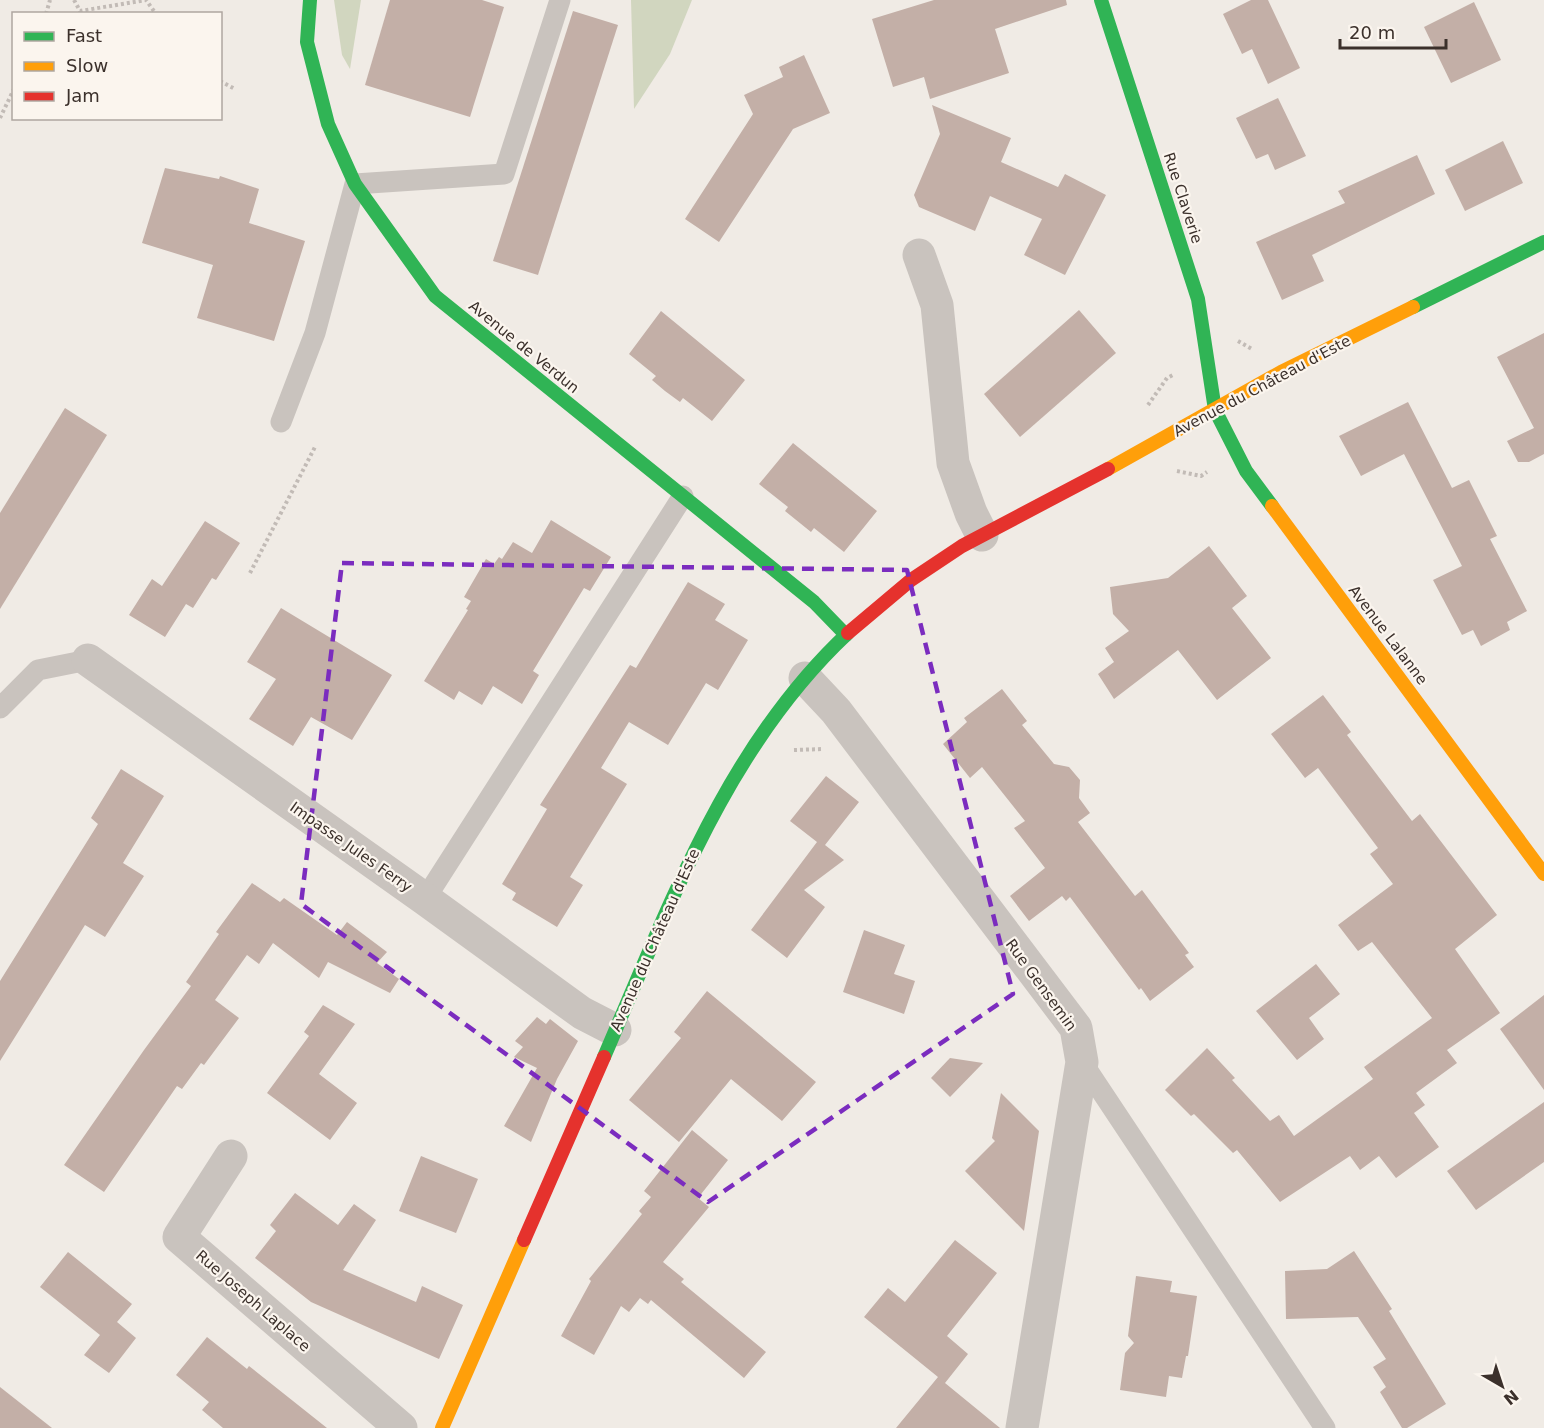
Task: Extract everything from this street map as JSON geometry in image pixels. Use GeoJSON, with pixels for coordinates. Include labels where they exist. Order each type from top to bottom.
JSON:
{"type":"FeatureCollection","features":[{"type":"Feature","properties":{"kind":"street","name":"Avenue de Verdun"},"geometry":{"type":"LineString","coordinates":[[310,0],[307,42],[328,124],[355,184],[435,296],[814,602],[846,635]]}},
{"type":"Feature","properties":{"kind":"street","name":"Rue Claverie"},"geometry":{"type":"LineString","coordinates":[[1101,0],[1198,299],[1215,410]]}},
{"type":"Feature","properties":{"kind":"street","name":"Avenue du Château d'Este"},"geometry":{"type":"LineString","coordinates":[[442,1428],[687,865],[713,813],[760,737],[805,678],[846,635],[910,580],[982,535],[1151,446],[1281,372],[1544,242]]}},
{"type":"Feature","properties":{"kind":"street"},"geometry":{"type":"LineString","coordinates":[[919,255],[937,305],[953,463],[982,535]]}},
{"type":"Feature","properties":{"kind":"street","name":"Avenue Lalanne"},"geometry":{"type":"LineString","coordinates":[[1215,410],[1246,471],[1544,874]]}},
{"type":"Feature","properties":{"kind":"street","name":"Impasse Jules Ferry"},"geometry":{"type":"LineString","coordinates":[[88,660],[582,1013],[615,1030]]}},
{"type":"Feature","properties":{"kind":"street","name":"Rue Gensemin"},"geometry":{"type":"LineString","coordinates":[[805,678],[836,711],[1076,1028],[1082,1062],[1022,1428]]}},
{"type":"Feature","properties":{"kind":"street","name":"Rue Joseph Laplace"},"geometry":{"type":"LineString","coordinates":[[231,1156],[179,1237],[400,1428]]}},
{"type":"Feature","properties":{"kind":"lane"},"geometry":{"type":"LineString","coordinates":[[281,422],[315,333],[355,184],[504,174],[560,0]]}},
{"type":"Feature","properties":{"kind":"lane"},"geometry":{"type":"LineString","coordinates":[[425,899],[683,496]]}},
{"type":"Feature","properties":{"kind":"lane"},"geometry":{"type":"LineString","coordinates":[[0,708],[38,670],[88,660]]}},
{"type":"Feature","properties":{"kind":"lane"},"geometry":{"type":"LineString","coordinates":[[1082,1062],[1325,1428]]}},
{"type":"Feature","properties":{"kind":"path"},"geometry":{"type":"LineString","coordinates":[[74,0],[80,11],[146,0],[155,12]]}},
{"type":"Feature","properties":{"kind":"path"},"geometry":{"type":"LineString","coordinates":[[222,82],[235,89]]}},
{"type":"Feature","properties":{"kind":"path"},"geometry":{"type":"LineString","coordinates":[[0,118],[12,92]]}},
{"type":"Feature","properties":{"kind":"path"},"geometry":{"type":"LineString","coordinates":[[250,573],[315,447]]}},
{"type":"Feature","properties":{"kind":"path"},"geometry":{"type":"LineString","coordinates":[[760,737],[794,750],[826,749]]}},
{"type":"Feature","properties":{"kind":"highlighted area"},"geometry":{"type":"Polygon","coordinates":[[[342,563],[907,570],[1013,994],[708,1202],[301,904],[342,563]]]}},
{"type":"Feature","properties":{"kind":"green space"},"geometry":{"type":"Polygon","coordinates":[[[334,0],[361,0],[350,69],[342,55],[334,0]]]}},
{"type":"Feature","properties":{"kind":"green space"},"geometry":{"type":"Polygon","coordinates":[[[631,0],[692,0],[670,54],[634,109],[631,0]]]}},
{"type":"Feature","properties":{"kind":"building"},"geometry":{"type":"Polygon","coordinates":[[[390,0],[482,0],[504,7],[470,117],[365,85],[390,0]]]}},
{"type":"Feature","properties":{"kind":"building"},"geometry":{"type":"Polygon","coordinates":[[[934,0],[1066,0],[1067,5],[995,29],[1009,73],[930,99],[924,77],[893,87],[872,19],[934,0]]]}},
{"type":"Feature","properties":{"kind":"building"},"geometry":{"type":"Polygon","coordinates":[[[1251,0],[1268,0],[1300,68],[1268,84],[1252,49],[1242,54],[1223,14],[1251,0]]]}},
{"type":"Feature","properties":{"kind":"building"},"geometry":{"type":"Polygon","coordinates":[[[1474,2],[1501,60],[1451,83],[1424,27],[1474,2]]]}},
{"type":"Feature","properties":{"kind":"building"},"geometry":{"type":"Polygon","coordinates":[[[573,11],[618,25],[538,275],[493,261],[573,11]]]}},
{"type":"Feature","properties":{"kind":"building"},"geometry":{"type":"Polygon","coordinates":[[[804,55],[830,113],[793,129],[719,242],[685,219],[753,114],[744,95],[783,77],[779,67],[804,55]]]}},
{"type":"Feature","properties":{"kind":"building"},"geometry":{"type":"Polygon","coordinates":[[[1278,98],[1306,156],[1275,170],[1268,154],[1256,159],[1236,118],[1278,98]]]}},
{"type":"Feature","properties":{"kind":"building"},"geometry":{"type":"Polygon","coordinates":[[[932,105],[1011,138],[1001,162],[1058,187],[1065,174],[1106,195],[1065,275],[1024,255],[1042,219],[990,196],[975,231],[919,207],[914,195],[940,134],[932,105]]]}},
{"type":"Feature","properties":{"kind":"building"},"geometry":{"type":"Polygon","coordinates":[[[1503,141],[1523,183],[1465,211],[1445,170],[1503,141]]]}},
{"type":"Feature","properties":{"kind":"building"},"geometry":{"type":"Polygon","coordinates":[[[1417,155],[1435,194],[1312,255],[1324,281],[1282,300],[1256,242],[1345,203],[1338,191],[1417,155]]]}},
{"type":"Feature","properties":{"kind":"building"},"geometry":{"type":"Polygon","coordinates":[[[165,168],[219,179],[220,176],[259,189],[249,223],[305,241],[274,341],[197,318],[213,265],[142,243],[165,168]]]}},
{"type":"Feature","properties":{"kind":"building"},"geometry":{"type":"Polygon","coordinates":[[[1079,310],[1116,353],[1020,437],[984,394],[1079,310]]]}},
{"type":"Feature","properties":{"kind":"building"},"geometry":{"type":"Polygon","coordinates":[[[661,311],[745,380],[712,421],[683,398],[680,402],[665,391],[652,380],[656,376],[629,354],[661,311]]]}},
{"type":"Feature","properties":{"kind":"building"},"geometry":{"type":"Polygon","coordinates":[[[1544,333],[1544,454],[1529,462],[1518,462],[1507,441],[1534,428],[1497,357],[1544,333]]]}},
{"type":"Feature","properties":{"kind":"building"},"geometry":{"type":"Polygon","coordinates":[[[1408,402],[1452,488],[1469,480],[1497,536],[1490,539],[1527,611],[1507,622],[1510,630],[1481,646],[1473,630],[1462,635],[1433,580],[1462,566],[1404,454],[1361,476],[1339,436],[1408,402]]]}},
{"type":"Feature","properties":{"kind":"building"},"geometry":{"type":"Polygon","coordinates":[[[65,408],[107,435],[0,609],[0,513],[65,408]]]}},
{"type":"Feature","properties":{"kind":"building"},"geometry":{"type":"Polygon","coordinates":[[[793,443],[877,511],[844,552],[814,528],[811,532],[785,511],[788,507],[759,484],[793,443]]]}},
{"type":"Feature","properties":{"kind":"building"},"geometry":{"type":"Polygon","coordinates":[[[551,520],[611,557],[590,591],[584,588],[533,671],[539,675],[522,704],[493,686],[482,705],[459,691],[454,700],[424,681],[468,610],[466,609],[471,601],[464,597],[486,559],[494,564],[499,557],[502,559],[513,542],[532,553],[551,520]]]}},
{"type":"Feature","properties":{"kind":"building"},"geometry":{"type":"Polygon","coordinates":[[[205,521],[240,543],[216,580],[212,578],[193,608],[186,604],[165,637],[129,615],[152,579],[162,586],[205,521]]]}},
{"type":"Feature","properties":{"kind":"building"},"geometry":{"type":"Polygon","coordinates":[[[1209,546],[1247,596],[1232,608],[1271,658],[1217,700],[1178,650],[1114,699],[1098,674],[1114,662],[1105,648],[1129,631],[1113,614],[1110,587],[1168,578],[1209,546]]]}},
{"type":"Feature","properties":{"kind":"building"},"geometry":{"type":"Polygon","coordinates":[[[688,582],[725,604],[715,620],[748,640],[718,690],[706,683],[668,745],[629,722],[601,768],[627,784],[570,877],[583,885],[557,927],[512,900],[516,893],[502,884],[547,809],[540,805],[630,665],[636,668],[688,582]]]}},
{"type":"Feature","properties":{"kind":"building"},"geometry":{"type":"Polygon","coordinates":[[[281,608],[392,675],[352,740],[311,717],[293,746],[249,719],[276,679],[247,662],[281,608]]]}},
{"type":"Feature","properties":{"kind":"building"},"geometry":{"type":"Polygon","coordinates":[[[1002,689],[1027,721],[1022,725],[1054,764],[1069,767],[1080,780],[1079,798],[1090,813],[1078,822],[1135,896],[1142,890],[1189,953],[1185,955],[1194,967],[1150,1001],[1141,988],[1139,990],[1070,897],[1066,901],[1062,896],[1029,921],[1010,896],[1045,868],[1014,828],[1025,821],[982,767],[970,778],[943,744],[967,722],[964,718],[1002,689]]]}},
{"type":"Feature","properties":{"kind":"building"},"geometry":{"type":"Polygon","coordinates":[[[1323,695],[1351,732],[1347,735],[1412,821],[1420,814],[1497,915],[1455,949],[1500,1013],[1447,1050],[1457,1063],[1416,1093],[1425,1105],[1414,1113],[1439,1147],[1396,1178],[1379,1156],[1360,1170],[1350,1156],[1280,1202],[1237,1150],[1233,1153],[1194,1114],[1191,1116],[1165,1090],[1207,1048],[1235,1078],[1232,1080],[1270,1121],[1279,1115],[1294,1136],[1373,1079],[1364,1067],[1432,1018],[1372,942],[1358,951],[1338,925],[1393,884],[1370,854],[1378,848],[1318,768],[1305,778],[1271,734],[1323,695]]]}},
{"type":"Feature","properties":{"kind":"building"},"geometry":{"type":"Polygon","coordinates":[[[121,769],[164,796],[123,863],[144,876],[105,937],[85,925],[0,1061],[0,981],[98,824],[91,818],[121,769]]]}},
{"type":"Feature","properties":{"kind":"building"},"geometry":{"type":"Polygon","coordinates":[[[826,776],[859,802],[825,845],[844,860],[804,890],[825,907],[787,958],[751,930],[817,842],[790,821],[826,776]]]}},
{"type":"Feature","properties":{"kind":"building"},"geometry":{"type":"Polygon","coordinates":[[[252,883],[280,902],[284,898],[337,935],[347,922],[387,952],[377,963],[399,979],[390,993],[328,962],[319,978],[273,943],[259,964],[247,955],[215,1000],[239,1018],[204,1065],[201,1063],[182,1089],[177,1086],[104,1192],[64,1165],[191,986],[186,982],[219,934],[216,932],[252,883]]]}},
{"type":"Feature","properties":{"kind":"building"},"geometry":{"type":"Polygon","coordinates":[[[864,930],[905,945],[894,974],[915,981],[904,1014],[843,992],[864,930]]]}},
{"type":"Feature","properties":{"kind":"building"},"geometry":{"type":"Polygon","coordinates":[[[1316,964],[1340,994],[1309,1018],[1324,1039],[1297,1060],[1256,1011],[1316,964]]]}},
{"type":"Feature","properties":{"kind":"building"},"geometry":{"type":"Polygon","coordinates":[[[707,991],[816,1082],[782,1121],[731,1079],[679,1142],[629,1100],[681,1038],[674,1032],[707,991]]]}},
{"type":"Feature","properties":{"kind":"building"},"geometry":{"type":"Polygon","coordinates":[[[1544,995],[1544,1090],[1500,1029],[1544,995]]]}},
{"type":"Feature","properties":{"kind":"building"},"geometry":{"type":"Polygon","coordinates":[[[323,1005],[355,1024],[319,1074],[357,1103],[330,1140],[267,1093],[309,1036],[304,1032],[323,1005]]]}},
{"type":"Feature","properties":{"kind":"building"},"geometry":{"type":"Polygon","coordinates":[[[537,1017],[546,1024],[550,1019],[578,1041],[557,1079],[531,1142],[504,1126],[537,1068],[514,1057],[523,1047],[515,1041],[537,1017]]]}},
{"type":"Feature","properties":{"kind":"building"},"geometry":{"type":"Polygon","coordinates":[[[950,1058],[983,1063],[950,1097],[931,1078],[950,1058]]]}},
{"type":"Feature","properties":{"kind":"building"},"geometry":{"type":"Polygon","coordinates":[[[1001,1093],[1039,1131],[1024,1231],[965,1171],[995,1141],[992,1138],[1001,1093]]]}},
{"type":"Feature","properties":{"kind":"building"},"geometry":{"type":"Polygon","coordinates":[[[1544,1102],[1544,1162],[1476,1210],[1447,1171],[1544,1102]]]}},
{"type":"Feature","properties":{"kind":"building"},"geometry":{"type":"Polygon","coordinates":[[[692,1130],[728,1160],[698,1198],[709,1207],[663,1262],[684,1279],[681,1282],[766,1352],[744,1378],[651,1300],[648,1304],[640,1298],[629,1312],[621,1306],[594,1355],[561,1336],[591,1281],[589,1279],[642,1214],[639,1211],[651,1197],[644,1191],[692,1130]]]}},
{"type":"Feature","properties":{"kind":"building"},"geometry":{"type":"Polygon","coordinates":[[[421,1156],[478,1179],[456,1233],[399,1211],[421,1156]]]}},
{"type":"Feature","properties":{"kind":"building"},"geometry":{"type":"Polygon","coordinates":[[[295,1193],[338,1225],[354,1204],[376,1220],[343,1270],[416,1302],[422,1286],[463,1305],[439,1359],[311,1302],[255,1258],[276,1231],[270,1225],[295,1193]]]}},
{"type":"Feature","properties":{"kind":"building"},"geometry":{"type":"Polygon","coordinates":[[[955,1240],[997,1273],[947,1336],[968,1354],[945,1383],[1000,1428],[896,1428],[938,1377],[864,1317],[888,1288],[905,1302],[955,1240]]]}},
{"type":"Feature","properties":{"kind":"building"},"geometry":{"type":"Polygon","coordinates":[[[1354,1251],[1392,1309],[1389,1311],[1446,1404],[1407,1428],[1402,1428],[1380,1392],[1386,1387],[1373,1367],[1386,1359],[1358,1317],[1286,1319],[1285,1271],[1327,1269],[1354,1251]]]}},
{"type":"Feature","properties":{"kind":"building"},"geometry":{"type":"Polygon","coordinates":[[[68,1252],[132,1304],[117,1322],[136,1338],[109,1373],[84,1355],[100,1335],[40,1287],[68,1252]]]}},
{"type":"Feature","properties":{"kind":"building"},"geometry":{"type":"Polygon","coordinates":[[[1136,1276],[1172,1281],[1170,1292],[1197,1296],[1188,1356],[1186,1356],[1182,1378],[1169,1376],[1166,1397],[1120,1390],[1125,1353],[1134,1343],[1128,1336],[1136,1276]]]}},
{"type":"Feature","properties":{"kind":"building"},"geometry":{"type":"Polygon","coordinates":[[[207,1337],[247,1369],[249,1366],[327,1428],[223,1428],[202,1410],[209,1402],[176,1375],[207,1337]]]}},
{"type":"Feature","properties":{"kind":"building"},"geometry":{"type":"Polygon","coordinates":[[[0,1387],[52,1428],[0,1428],[0,1387]]]}},
{"type":"Feature","properties":{"kind":"traffic: fast"},"geometry":{"type":"LineString","coordinates":[[310,0],[307,42],[328,124],[355,184],[435,296],[814,602],[846,635]]}},
{"type":"Feature","properties":{"kind":"traffic: fast"},"geometry":{"type":"LineString","coordinates":[[1101,0],[1198,299],[1215,410],[1246,471],[1272,506]]}},
{"type":"Feature","properties":{"kind":"traffic: fast"},"geometry":{"type":"LineString","coordinates":[[1413,307],[1544,242]]}},
{"type":"Feature","properties":{"kind":"traffic: fast"},"geometry":{"type":"LineString","coordinates":[[604,1057],[678,887],[734,778],[768,726],[805,678],[848,633]]}},
{"type":"Feature","properties":{"kind":"traffic: slow"},"geometry":{"type":"LineString","coordinates":[[1108,469],[1281,372],[1413,307]]}},
{"type":"Feature","properties":{"kind":"traffic: slow"},"geometry":{"type":"LineString","coordinates":[[1272,506],[1544,874]]}},
{"type":"Feature","properties":{"kind":"traffic: slow"},"geometry":{"type":"LineString","coordinates":[[442,1428],[524,1240]]}},
{"type":"Feature","properties":{"kind":"traffic: jam"},"geometry":{"type":"LineString","coordinates":[[848,633],[911,580],[962,546],[1108,469]]}},
{"type":"Feature","properties":{"kind":"traffic: jam"},"geometry":{"type":"LineString","coordinates":[[524,1240],[604,1057]]}}]}
